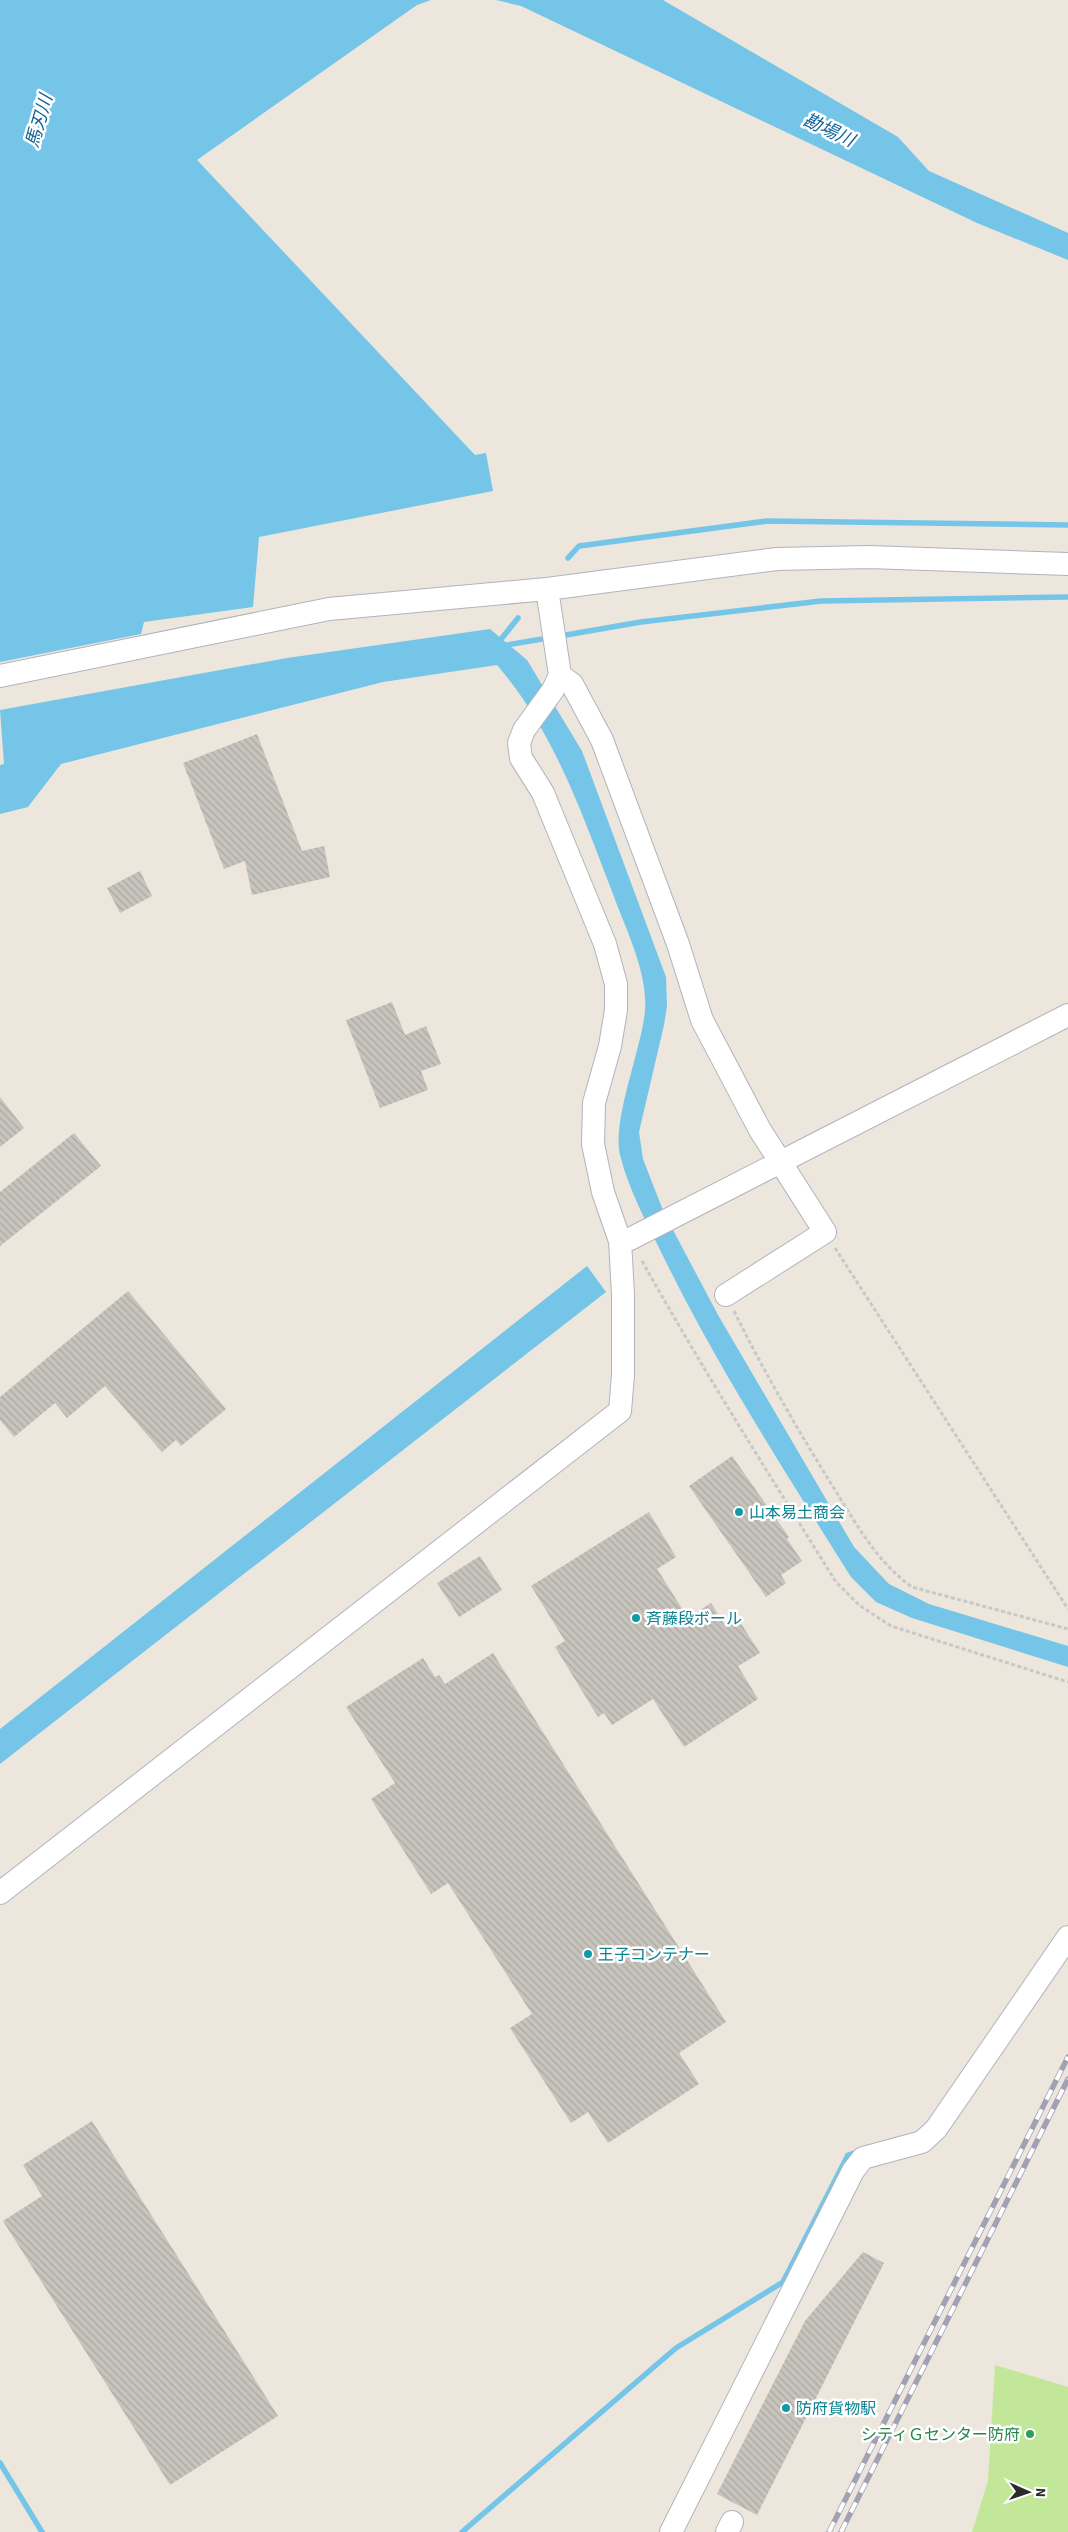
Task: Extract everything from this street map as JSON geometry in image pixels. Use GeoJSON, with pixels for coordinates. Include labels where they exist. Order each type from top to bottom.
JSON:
{"type":"FeatureCollection","features":[{"type":"Feature","properties":{"kind":"street"},"geometry":{"type":"LineString","coordinates":[[0,676],[329,609],[547,589],[777,560],[869,558],[1068,564]]}},
{"type":"Feature","properties":{"kind":"street"},"geometry":{"type":"LineString","coordinates":[[0,1893],[620,1411],[623,1375],[623,1294],[631,1237],[604,1192],[593,1144],[594,1103],[610,1046],[616,1010],[616,984],[605,944],[543,793],[521,758],[519,743],[524,730],[557,674],[547,589]]}},
{"type":"Feature","properties":{"kind":"street"},"geometry":{"type":"LineString","coordinates":[[557,674],[572,684],[602,740],[678,944],[702,1020],[760,1130],[825,1232],[726,1294]]}},
{"type":"Feature","properties":{"kind":"street"},"geometry":{"type":"LineString","coordinates":[[631,1237],[782,1163],[1068,1015]]}},
{"type":"Feature","properties":{"kind":"street"},"geometry":{"type":"LineString","coordinates":[[671,2532],[854,2171],[863,2158],[922,2142],[936,2129],[1068,1937]]}},
{"type":"Feature","properties":{"kind":"path"},"geometry":{"type":"LineString","coordinates":[[825,1232],[1068,1609]]}},
{"type":"Feature","properties":{"kind":"path"},"geometry":{"type":"LineString","coordinates":[[631,1237],[687,1342],[712,1379],[836,1582],[859,1605],[891,1626],[1068,1682]]}},
{"type":"Feature","properties":{"kind":"path"},"geometry":{"type":"LineString","coordinates":[[726,1294],[754,1351],[820,1467],[866,1539],[892,1572],[912,1587],[1068,1629]]}},
{"type":"Feature","properties":{"kind":"green space","name":"シティＧセンター防府"},"geometry":{"type":"Polygon","coordinates":[[[995,2365],[1068,2387],[1068,2532],[972,2532],[988,2481],[995,2365]]]}},
{"type":"Feature","properties":{"kind":"water","name":"馬刃川"},"geometry":{"type":"Polygon","coordinates":[[[0,0],[431,0],[417,5],[197,160],[475,455],[486,453],[493,491],[259,537],[253,607],[144,622],[141,634],[0,662],[0,0]]]}},
{"type":"Feature","properties":{"kind":"water","name":"勘場川"},"geometry":{"type":"Polygon","coordinates":[[[496,0],[663,0],[898,137],[929,171],[1068,233],[1068,260],[977,223],[521,6],[496,0]]]}},
{"type":"Feature","properties":{"kind":"water"},"geometry":{"type":"Polygon","coordinates":[[[490,629],[527,660],[582,751],[666,977],[667,1006],[664,1025],[639,1132],[643,1159],[664,1213],[718,1315],[854,1547],[889,1584],[929,1604],[1068,1646],[1068,1667],[912,1618],[876,1602],[851,1577],[730,1380],[685,1299],[645,1220],[628,1182],[620,1155],[620,1123],[623,1105],[645,1011],[645,996],[640,966],[565,774],[535,717],[497,665],[383,682],[61,764],[28,807],[0,814],[0,765],[4,764],[0,710],[287,658],[490,629]]]}},
{"type":"Feature","properties":{"kind":"water"},"geometry":{"type":"Polygon","coordinates":[[[587,1266],[606,1292],[0,1764],[0,1729],[587,1266]]]}},
{"type":"Feature","properties":{"kind":"building"},"geometry":{"type":"Polygon","coordinates":[[[257,734],[302,851],[324,846],[330,877],[252,895],[245,861],[224,869],[183,763],[257,734]]]}},
{"type":"Feature","properties":{"kind":"building"},"geometry":{"type":"Polygon","coordinates":[[[140,871],[152,896],[120,913],[107,888],[140,871]]]}},
{"type":"Feature","properties":{"kind":"building"},"geometry":{"type":"Polygon","coordinates":[[[392,1002],[405,1035],[426,1026],[441,1064],[421,1071],[428,1090],[380,1108],[346,1020],[392,1002]]]}},
{"type":"Feature","properties":{"kind":"building"},"geometry":{"type":"Polygon","coordinates":[[[0,1097],[24,1128],[0,1147],[0,1097]]]}},
{"type":"Feature","properties":{"kind":"building"},"geometry":{"type":"Polygon","coordinates":[[[74,1133],[101,1166],[0,1246],[0,1192],[74,1133]]]}},
{"type":"Feature","properties":{"kind":"building"},"geometry":{"type":"Polygon","coordinates":[[[128,1291],[226,1409],[181,1446],[176,1440],[162,1452],[105,1386],[67,1418],[55,1403],[14,1437],[0,1420],[0,1397],[128,1291]]]}},
{"type":"Feature","properties":{"kind":"building","name":"山本易土商会"},"geometry":{"type":"Polygon","coordinates":[[[732,1456],[789,1537],[787,1539],[802,1561],[781,1575],[786,1583],[766,1597],[689,1486],[732,1456]]]}},
{"type":"Feature","properties":{"kind":"building","name":"斉藤段ボール"},"geometry":{"type":"Polygon","coordinates":[[[649,1512],[676,1557],[657,1569],[688,1618],[711,1603],[726,1627],[738,1619],[760,1653],[738,1666],[758,1699],[684,1747],[653,1699],[612,1725],[604,1713],[598,1717],[555,1647],[565,1641],[531,1586],[649,1512]]]}},
{"type":"Feature","properties":{"kind":"building"},"geometry":{"type":"Polygon","coordinates":[[[480,1556],[502,1590],[459,1617],[437,1583],[480,1556]]]}},
{"type":"Feature","properties":{"kind":"building","name":"王子コンテナー"},"geometry":{"type":"Polygon","coordinates":[[[493,1653],[726,2022],[679,2053],[699,2084],[608,2143],[588,2112],[571,2123],[510,2028],[532,2014],[448,1883],[431,1894],[371,1799],[395,1783],[346,1707],[423,1658],[435,1677],[439,1675],[445,1684],[493,1653]]]}},
{"type":"Feature","properties":{"kind":"building"},"geometry":{"type":"Polygon","coordinates":[[[92,2121],[278,2416],[170,2485],[3,2221],[42,2196],[23,2165],[92,2121]]]}},
{"type":"Feature","properties":{"kind":"building","name":"防府貨物駅"},"geometry":{"type":"Polygon","coordinates":[[[863,2252],[884,2263],[757,2515],[717,2494],[805,2321],[863,2252]]]}},
{"type":"Feature","properties":{"kind":"waterway"},"geometry":{"type":"LineString","coordinates":[[568,558],[579,546],[767,521],[1068,525]]}},
{"type":"Feature","properties":{"kind":"waterway"},"geometry":{"type":"LineString","coordinates":[[560,636],[641,622],[821,601],[1068,597]]}},
{"type":"Feature","properties":{"kind":"waterway"},"geometry":{"type":"LineString","coordinates":[[498,643],[518,618]]}},
{"type":"Feature","properties":{"kind":"waterway"},"geometry":{"type":"LineString","coordinates":[[501,646],[548,638]]}},
{"type":"Feature","properties":{"kind":"waterway"},"geometry":{"type":"LineString","coordinates":[[462,2532],[676,2348],[783,2282],[848,2155],[860,2151]]}},
{"type":"Feature","properties":{"kind":"waterway"},"geometry":{"type":"LineString","coordinates":[[0,2463],[42,2532]]}},
{"type":"Feature","properties":{"kind":"railway"},"geometry":{"type":"LineString","coordinates":[[829,2532],[1068,2057]]}},
{"type":"Feature","properties":{"kind":"railway"},"geometry":{"type":"LineString","coordinates":[[841,2532],[1068,2079]]}},
{"type":"Feature","properties":{"kind":"place","name":"山本易土商会"},"geometry":{"type":"Point","coordinates":[739,1512]}},
{"type":"Feature","properties":{"kind":"place","name":"斉藤段ボール"},"geometry":{"type":"Point","coordinates":[636,1618]}},
{"type":"Feature","properties":{"kind":"place","name":"王子コンテナー"},"geometry":{"type":"Point","coordinates":[588,1954]}},
{"type":"Feature","properties":{"kind":"place","name":"防府貨物駅"},"geometry":{"type":"Point","coordinates":[786,2408]}},
{"type":"Feature","properties":{"kind":"place","name":"シティＧセンター防府"},"geometry":{"type":"Point","coordinates":[1030,2434]}}]}
